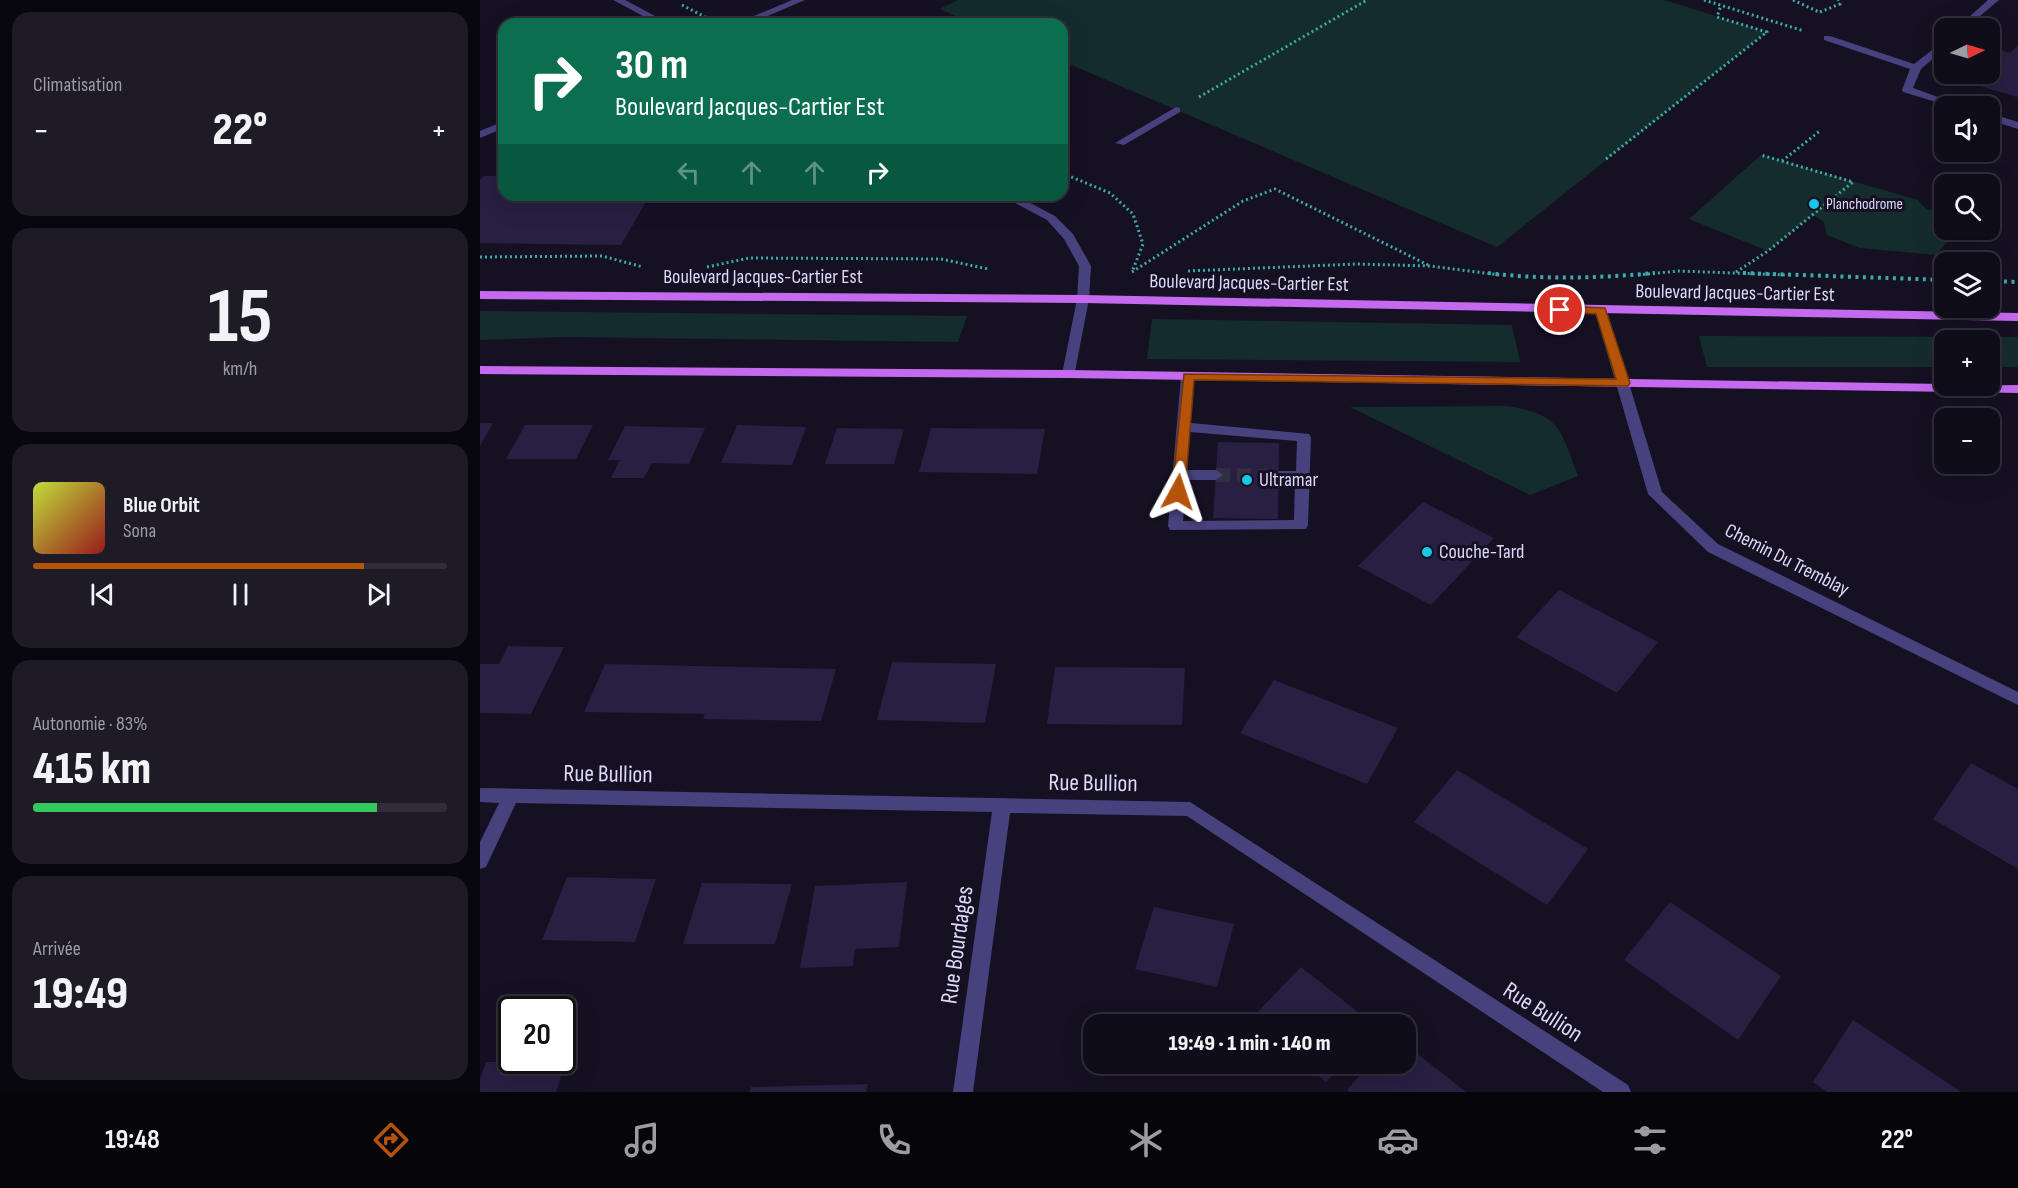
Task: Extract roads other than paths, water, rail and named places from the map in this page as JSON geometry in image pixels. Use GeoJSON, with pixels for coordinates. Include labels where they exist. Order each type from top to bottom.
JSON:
{"type":"FeatureCollection","features":[{"type":"Feature","properties":{"kind":"main road","name":"Boulevard Jacques-Cartier Est"},"geometry":{"type":"LineString","coordinates":[[480,295],[1083,299],[1601,311],[2018,317]]}},
{"type":"Feature","properties":{"kind":"main road"},"geometry":{"type":"LineString","coordinates":[[480,370],[1069,374],[2018,389]]}},
{"type":"Feature","properties":{"kind":"street"},"geometry":{"type":"LineString","coordinates":[[618,0],[653,18]]}},
{"type":"Feature","properties":{"kind":"street"},"geometry":{"type":"LineString","coordinates":[[755,18],[800,0]]}},
{"type":"Feature","properties":{"kind":"street"},"geometry":{"type":"LineString","coordinates":[[1973,18],[1994,0]]}},
{"type":"Feature","properties":{"kind":"street"},"geometry":{"type":"LineString","coordinates":[[1827,38],[1916,68]]}},
{"type":"Feature","properties":{"kind":"street"},"geometry":{"type":"LineString","coordinates":[[1934,53],[1916,68],[1907,90],[1934,98]]}},
{"type":"Feature","properties":{"kind":"street"},"geometry":{"type":"LineString","coordinates":[[1120,143],[1176,110]]}},
{"type":"Feature","properties":{"kind":"street"},"geometry":{"type":"LineString","coordinates":[[2000,120],[2018,126]]}},
{"type":"Feature","properties":{"kind":"street"},"geometry":{"type":"LineString","coordinates":[[480,135],[498,127]]}},
{"type":"Feature","properties":{"kind":"street"},"geometry":{"type":"LineString","coordinates":[[1018,201],[1051,218],[1070,237],[1086,271],[1069,374]]}},
{"type":"Feature","properties":{"kind":"street","name":"Chemin Du Tremblay"},"geometry":{"type":"LineString","coordinates":[[1601,311],[1655,494],[1713,548],[2018,699]]}},
{"type":"Feature","properties":{"kind":"street"},"geometry":{"type":"LineString","coordinates":[[1184,427],[1304,437],[1301,525],[1175,526],[1188,376]]}},
{"type":"Feature","properties":{"kind":"street"},"geometry":{"type":"LineString","coordinates":[[1180,475],[1216,475]]}},
{"type":"Feature","properties":{"kind":"street"},"geometry":{"type":"LineString","coordinates":[[1279,476],[1303,476]]}},
{"type":"Feature","properties":{"kind":"street","name":"Rue Bullion"},"geometry":{"type":"LineString","coordinates":[[480,795],[1190,809],[1621,1092]]}},
{"type":"Feature","properties":{"kind":"street"},"geometry":{"type":"LineString","coordinates":[[480,861],[510,796]]}},
{"type":"Feature","properties":{"kind":"street","name":"Rue Bourdages"},"geometry":{"type":"LineString","coordinates":[[963,1092],[1002,805]]}},
{"type":"Feature","properties":{"kind":"tunnel"},"geometry":{"type":"LineString","coordinates":[[1216,475],[1279,476]]}},
{"type":"Feature","properties":{"kind":"place","name":"Planchodrome"},"geometry":{"type":"Point","coordinates":[1814,204]}},
{"type":"Feature","properties":{"kind":"place","name":"Ultramar"},"geometry":{"type":"Point","coordinates":[1247,480]}},
{"type":"Feature","properties":{"kind":"place","name":"Couche-Tard"},"geometry":{"type":"Point","coordinates":[1427,552]}}]}
